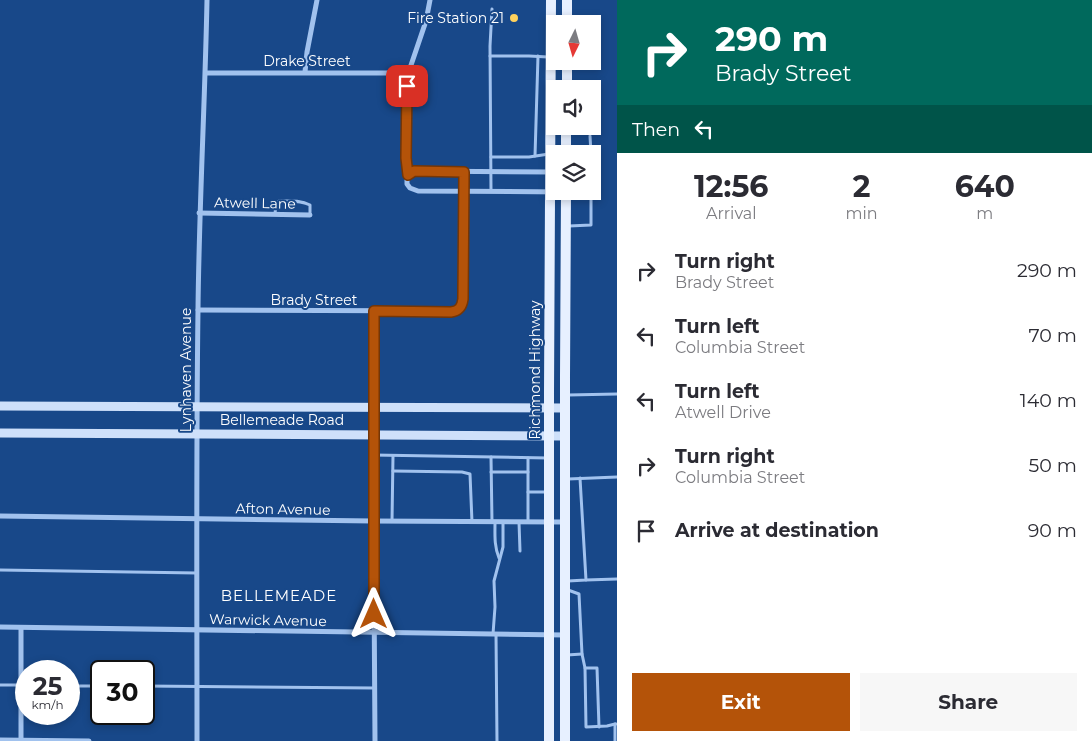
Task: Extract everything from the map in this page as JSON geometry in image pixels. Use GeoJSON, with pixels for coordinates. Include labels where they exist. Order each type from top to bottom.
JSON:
{"type":"FeatureCollection","features":[{"type":"Feature","properties":{"kind":"main road","name":"Richmond Highway"},"geometry":{"type":"LineString","coordinates":[[551,0],[551,13]]}},
{"type":"Feature","properties":{"kind":"main road"},"geometry":{"type":"LineString","coordinates":[[567,0],[567,15]]}},
{"type":"Feature","properties":{"kind":"main road","name":"Richmond Highway"},"geometry":{"type":"LineString","coordinates":[[550,145],[551,70]]}},
{"type":"Feature","properties":{"kind":"main road","name":"Richmond Highway"},"geometry":{"type":"LineString","coordinates":[[549,741],[550,200]]}},
{"type":"Feature","properties":{"kind":"main road"},"geometry":{"type":"LineString","coordinates":[[566,200],[566,741]]}},
{"type":"Feature","properties":{"kind":"main road","name":"Bellemeade Road"},"geometry":{"type":"LineString","coordinates":[[0,406],[565,408]]}},
{"type":"Feature","properties":{"kind":"main road","name":"Bellemeade Road"},"geometry":{"type":"LineString","coordinates":[[0,433],[565,436]]}},
{"type":"Feature","properties":{"kind":"street","name":"Lynhaven Avenue"},"geometry":{"type":"LineString","coordinates":[[197,741],[198,310],[207,0]]}},
{"type":"Feature","properties":{"kind":"street"},"geometry":{"type":"LineString","coordinates":[[305,72],[317,0]]}},
{"type":"Feature","properties":{"kind":"street"},"geometry":{"type":"LineString","coordinates":[[430,0],[426,21],[408,74],[406,158],[410,188],[414,190],[546,191]]}},
{"type":"Feature","properties":{"kind":"street","name":"Drake Street"},"geometry":{"type":"LineString","coordinates":[[206,73],[408,74]]}},
{"type":"Feature","properties":{"kind":"street"},"geometry":{"type":"LineString","coordinates":[[408,175],[414,171],[546,172]]}},
{"type":"Feature","properties":{"kind":"street"},"geometry":{"type":"LineString","coordinates":[[464,172],[464,191]]}},
{"type":"Feature","properties":{"kind":"street","name":"Brady Street"},"geometry":{"type":"LineString","coordinates":[[198,310],[450,312],[460,309],[463,299],[464,191]]}},
{"type":"Feature","properties":{"kind":"street","name":"Atwell Lane"},"geometry":{"type":"LineString","coordinates":[[200,213],[310,215]]}},
{"type":"Feature","properties":{"kind":"street"},"geometry":{"type":"LineString","coordinates":[[374,311],[375,741]]}},
{"type":"Feature","properties":{"kind":"street","name":"Afton Avenue"},"geometry":{"type":"LineString","coordinates":[[0,516],[565,522]]}},
{"type":"Feature","properties":{"kind":"street","name":"Warwick Avenue"},"geometry":{"type":"LineString","coordinates":[[0,627],[565,635]]}},
{"type":"Feature","properties":{"kind":"street"},"geometry":{"type":"LineString","coordinates":[[21,628],[23,660]]}},
{"type":"Feature","properties":{"kind":"street"},"geometry":{"type":"LineString","coordinates":[[22,741],[23,725]]}},
{"type":"Feature","properties":{"kind":"street"},"geometry":{"type":"LineString","coordinates":[[0,740],[89,741]]}},
{"type":"Feature","properties":{"kind":"lane"},"geometry":{"type":"LineString","coordinates":[[491,191],[490,56],[492,9]]}},
{"type":"Feature","properties":{"kind":"lane"},"geometry":{"type":"LineString","coordinates":[[551,13],[556,15]]}},
{"type":"Feature","properties":{"kind":"lane"},"geometry":{"type":"LineString","coordinates":[[490,56],[546,57]]}},
{"type":"Feature","properties":{"kind":"lane"},"geometry":{"type":"LineString","coordinates":[[535,156],[538,56]]}},
{"type":"Feature","properties":{"kind":"lane"},"geometry":{"type":"LineString","coordinates":[[590,136],[590,145]]}},
{"type":"Feature","properties":{"kind":"lane"},"geometry":{"type":"LineString","coordinates":[[490,157],[546,155]]}},
{"type":"Feature","properties":{"kind":"lane"},"geometry":{"type":"LineString","coordinates":[[566,226],[591,225],[591,200]]}},
{"type":"Feature","properties":{"kind":"lane"},"geometry":{"type":"LineString","coordinates":[[275,214],[276,203],[279,201],[293,201],[310,205],[310,215]]}},
{"type":"Feature","properties":{"kind":"lane"},"geometry":{"type":"LineString","coordinates":[[565,395],[617,394]]}},
{"type":"Feature","properties":{"kind":"lane"},"geometry":{"type":"LineString","coordinates":[[373,455],[549,458]]}},
{"type":"Feature","properties":{"kind":"lane"},"geometry":{"type":"LineString","coordinates":[[392,521],[393,456]]}},
{"type":"Feature","properties":{"kind":"lane"},"geometry":{"type":"LineString","coordinates":[[491,457],[493,522],[500,559]]}},
{"type":"Feature","properties":{"kind":"lane"},"geometry":{"type":"LineString","coordinates":[[528,458],[528,522]]}},
{"type":"Feature","properties":{"kind":"lane"},"geometry":{"type":"LineString","coordinates":[[393,471],[462,472],[470,474],[472,522]]}},
{"type":"Feature","properties":{"kind":"lane"},"geometry":{"type":"LineString","coordinates":[[491,472],[528,472]]}},
{"type":"Feature","properties":{"kind":"lane"},"geometry":{"type":"LineString","coordinates":[[565,479],[617,477]]}},
{"type":"Feature","properties":{"kind":"lane"},"geometry":{"type":"LineString","coordinates":[[580,478],[586,580]]}},
{"type":"Feature","properties":{"kind":"lane"},"geometry":{"type":"LineString","coordinates":[[528,492],[549,492]]}},
{"type":"Feature","properties":{"kind":"lane"},"geometry":{"type":"LineString","coordinates":[[497,741],[494,581],[503,547],[503,522]]}},
{"type":"Feature","properties":{"kind":"lane"},"geometry":{"type":"LineString","coordinates":[[519,522],[520,551]]}},
{"type":"Feature","properties":{"kind":"lane"},"geometry":{"type":"LineString","coordinates":[[0,570],[197,573]]}},
{"type":"Feature","properties":{"kind":"lane"},"geometry":{"type":"LineString","coordinates":[[565,585],[586,580],[617,579]]}},
{"type":"Feature","properties":{"kind":"lane"},"geometry":{"type":"LineString","coordinates":[[565,585],[579,594],[582,654],[585,668],[586,727],[616,724],[615,741]]}},
{"type":"Feature","properties":{"kind":"lane"},"geometry":{"type":"LineString","coordinates":[[565,655],[582,654]]}},
{"type":"Feature","properties":{"kind":"lane"},"geometry":{"type":"LineString","coordinates":[[585,668],[597,668],[599,727]]}},
{"type":"Feature","properties":{"kind":"lane"},"geometry":{"type":"LineString","coordinates":[[0,685],[15,685]]}},
{"type":"Feature","properties":{"kind":"lane"},"geometry":{"type":"LineString","coordinates":[[155,686],[374,688]]}},
{"type":"Feature","properties":{"kind":"place","name":"Fire Station 21"},"geometry":{"type":"Point","coordinates":[514,18]}},
{"type":"Feature","properties":{"kind":"district","name":"BELLEMEADE"},"geometry":{"type":"Point","coordinates":[279,596]}},
{"type":"Feature","properties":{"kind":"route"},"geometry":{"type":"LineString","coordinates":[[374,614],[374,311],[451,312],[460,309],[463,299],[464,172],[414,171],[408,175],[406,158],[407,86]]}}]}
